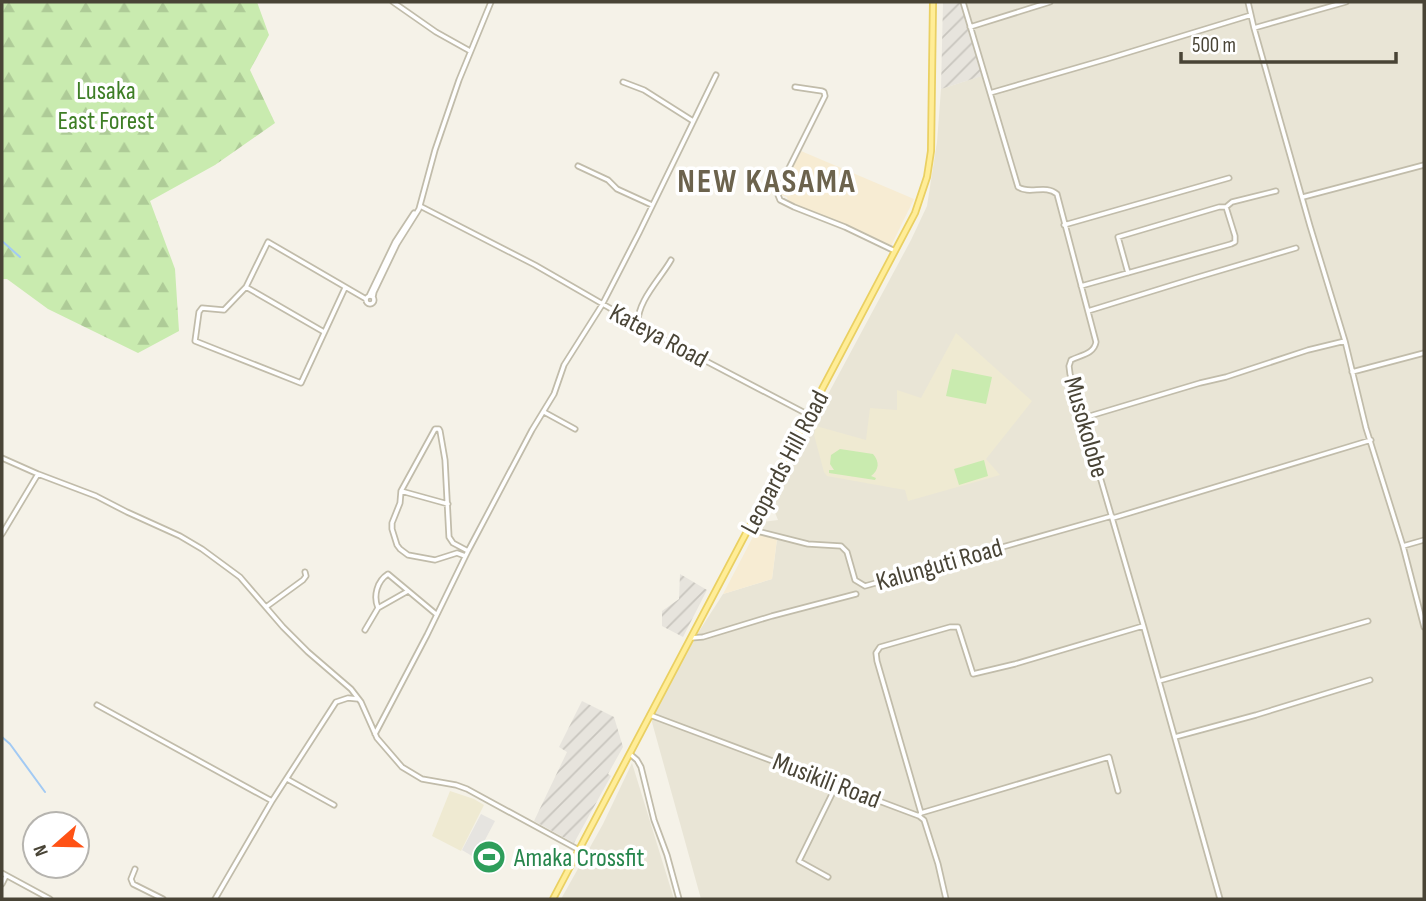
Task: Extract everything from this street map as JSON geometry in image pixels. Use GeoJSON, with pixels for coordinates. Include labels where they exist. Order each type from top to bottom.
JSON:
{"type":"FeatureCollection","features":[{"type":"Feature","properties":{"kind":"main road","name":"Leopards Hill Road"},"geometry":{"type":"LineString","coordinates":[[553,899],[915,213],[929,164],[933,2]]}},
{"type":"Feature","properties":{"kind":"street"},"geometry":{"type":"LineString","coordinates":[[393,2],[436,32],[470,51]]}},
{"type":"Feature","properties":{"kind":"street"},"geometry":{"type":"LineString","coordinates":[[345,288],[301,383],[195,341],[199,312],[202,308],[224,310],[246,287],[268,242],[345,288],[369,298],[395,242],[419,207],[435,150],[470,51],[491,2]]}},
{"type":"Feature","properties":{"kind":"street","name":"Musokolobe"},"geometry":{"type":"LineString","coordinates":[[963,2],[1018,187],[1026,191],[1039,189],[1057,194],[1096,346],[1089,353],[1071,360],[1069,366],[1220,899]]}},
{"type":"Feature","properties":{"kind":"street"},"geometry":{"type":"LineString","coordinates":[[970,27],[1050,2]]}},
{"type":"Feature","properties":{"kind":"street"},"geometry":{"type":"LineString","coordinates":[[1248,2],[1371,440],[1404,546],[1424,627]]}},
{"type":"Feature","properties":{"kind":"street"},"geometry":{"type":"LineString","coordinates":[[1254,28],[1346,2]]}},
{"type":"Feature","properties":{"kind":"street"},"geometry":{"type":"LineString","coordinates":[[989,93],[1251,15]]}},
{"type":"Feature","properties":{"kind":"street"},"geometry":{"type":"LineString","coordinates":[[375,734],[467,553],[544,412],[564,365],[602,305],[716,75]]}},
{"type":"Feature","properties":{"kind":"street"},"geometry":{"type":"LineString","coordinates":[[622,82],[652,94],[693,121]]}},
{"type":"Feature","properties":{"kind":"street"},"geometry":{"type":"LineString","coordinates":[[795,87],[822,91],[825,99],[780,186],[780,200],[895,251]]}},
{"type":"Feature","properties":{"kind":"street"},"geometry":{"type":"LineString","coordinates":[[1303,197],[1424,165]]}},
{"type":"Feature","properties":{"kind":"street"},"geometry":{"type":"LineString","coordinates":[[578,166],[608,180],[617,189],[652,205]]}},
{"type":"Feature","properties":{"kind":"street"},"geometry":{"type":"LineString","coordinates":[[1065,225],[1229,178]]}},
{"type":"Feature","properties":{"kind":"street"},"geometry":{"type":"LineString","coordinates":[[1128,273],[1118,237],[1276,191]]}},
{"type":"Feature","properties":{"kind":"street","name":"Kateya Road"},"geometry":{"type":"LineString","coordinates":[[419,207],[511,253],[638,325],[809,415]]}},
{"type":"Feature","properties":{"kind":"street"},"geometry":{"type":"LineString","coordinates":[[1081,286],[1235,242],[1226,207]]}},
{"type":"Feature","properties":{"kind":"street"},"geometry":{"type":"LineString","coordinates":[[1088,311],[1296,248]]}},
{"type":"Feature","properties":{"kind":"street"},"geometry":{"type":"LineString","coordinates":[[638,325],[638,316],[645,300],[671,260]]}},
{"type":"Feature","properties":{"kind":"street"},"geometry":{"type":"LineString","coordinates":[[246,287],[324,332]]}},
{"type":"Feature","properties":{"kind":"street"},"geometry":{"type":"LineString","coordinates":[[1083,418],[1345,341]]}},
{"type":"Feature","properties":{"kind":"street"},"geometry":{"type":"LineString","coordinates":[[1352,372],[1424,353]]}},
{"type":"Feature","properties":{"kind":"street"},"geometry":{"type":"LineString","coordinates":[[544,412],[575,429]]}},
{"type":"Feature","properties":{"kind":"street"},"geometry":{"type":"LineString","coordinates":[[437,428],[444,452],[449,537],[467,553],[432,560],[408,555],[400,549],[391,526],[400,503],[401,491],[426,442],[437,428]]}},
{"type":"Feature","properties":{"kind":"street"},"geometry":{"type":"LineString","coordinates":[[1112,517],[1371,440]]}},
{"type":"Feature","properties":{"kind":"street"},"geometry":{"type":"LineString","coordinates":[[2,458],[96,496],[202,549],[240,577],[307,652],[351,689],[375,734],[397,762],[412,774],[428,781],[467,789],[579,850]]}},
{"type":"Feature","properties":{"kind":"street"},"geometry":{"type":"LineString","coordinates":[[2,534],[38,474]]}},
{"type":"Feature","properties":{"kind":"street"},"geometry":{"type":"LineString","coordinates":[[401,491],[448,504]]}},
{"type":"Feature","properties":{"kind":"street","name":"Kalunguti Road"},"geometry":{"type":"LineString","coordinates":[[749,529],[808,544],[841,546],[847,552],[855,580],[865,586],[1112,517]]}},
{"type":"Feature","properties":{"kind":"street"},"geometry":{"type":"LineString","coordinates":[[1404,546],[1424,540]]}},
{"type":"Feature","properties":{"kind":"street"},"geometry":{"type":"LineString","coordinates":[[266,607],[303,580],[305,572]]}},
{"type":"Feature","properties":{"kind":"street"},"geometry":{"type":"LineString","coordinates":[[377,608],[377,590],[386,575],[389,575],[436,614]]}},
{"type":"Feature","properties":{"kind":"street"},"geometry":{"type":"LineString","coordinates":[[365,630],[377,608],[408,591]]}},
{"type":"Feature","properties":{"kind":"street"},"geometry":{"type":"LineString","coordinates":[[691,638],[856,594]]}},
{"type":"Feature","properties":{"kind":"street"},"geometry":{"type":"LineString","coordinates":[[1159,681],[1368,621]]}},
{"type":"Feature","properties":{"kind":"street"},"geometry":{"type":"LineString","coordinates":[[946,899],[877,661],[880,647],[958,627],[973,674],[1144,626]]}},
{"type":"Feature","properties":{"kind":"street"},"geometry":{"type":"LineString","coordinates":[[1175,737],[1370,680]]}},
{"type":"Feature","properties":{"kind":"street"},"geometry":{"type":"LineString","coordinates":[[215,899],[272,801],[336,702],[348,698],[358,699]]}},
{"type":"Feature","properties":{"kind":"street"},"geometry":{"type":"LineString","coordinates":[[97,705],[272,801]]}},
{"type":"Feature","properties":{"kind":"street","name":"Musikili Road"},"geometry":{"type":"LineString","coordinates":[[650,715],[920,814]]}},
{"type":"Feature","properties":{"kind":"street"},"geometry":{"type":"LineString","coordinates":[[630,754],[641,767],[678,899]]}},
{"type":"Feature","properties":{"kind":"street"},"geometry":{"type":"LineString","coordinates":[[920,814],[1110,757],[1118,791]]}},
{"type":"Feature","properties":{"kind":"street"},"geometry":{"type":"LineString","coordinates":[[287,779],[334,805]]}},
{"type":"Feature","properties":{"kind":"street"},"geometry":{"type":"LineString","coordinates":[[828,877],[799,861],[837,784]]}},
{"type":"Feature","properties":{"kind":"street"},"geometry":{"type":"LineString","coordinates":[[135,869],[131,879],[133,884],[163,899]]}},
{"type":"Feature","properties":{"kind":"street"},"geometry":{"type":"LineString","coordinates":[[1213,873],[1221,870]]}},
{"type":"Feature","properties":{"kind":"street"},"geometry":{"type":"LineString","coordinates":[[2,884],[4,874],[50,899]]}},
{"type":"Feature","properties":{"kind":"shaded area"},"geometry":{"type":"Polygon","coordinates":[[[943,2],[962,2],[985,75],[941,89],[943,2]]]}},
{"type":"Feature","properties":{"kind":"shaded area"},"geometry":{"type":"Polygon","coordinates":[[[962,2],[1424,2],[1424,899],[701,899],[650,715],[691,638],[696,636],[723,594],[772,579],[777,539],[755,533],[761,522],[778,520],[772,505],[769,504],[927,206],[937,142],[941,89],[984,75],[962,2]]]}},
{"type":"Feature","properties":{"kind":"shaded area"},"geometry":{"type":"Polygon","coordinates":[[[801,151],[914,199],[891,246],[788,201],[787,197],[781,195],[781,188],[801,151]]]}},
{"type":"Feature","properties":{"kind":"shaded area"},"geometry":{"type":"Polygon","coordinates":[[[956,333],[1032,401],[986,459],[1000,475],[908,501],[905,490],[827,476],[814,435],[816,426],[866,440],[870,408],[897,410],[897,390],[921,398],[956,333]]]}},
{"type":"Feature","properties":{"kind":"shaded area"},"geometry":{"type":"Polygon","coordinates":[[[755,533],[777,539],[772,579],[723,594],[755,533]]]}},
{"type":"Feature","properties":{"kind":"shaded area"},"geometry":{"type":"Polygon","coordinates":[[[680,574],[707,590],[683,637],[662,626],[662,611],[679,599],[680,574]]]}},
{"type":"Feature","properties":{"kind":"shaded area"},"geometry":{"type":"Polygon","coordinates":[[[582,701],[614,717],[623,747],[608,774],[611,776],[574,843],[534,821],[567,752],[559,747],[582,701]]]}},
{"type":"Feature","properties":{"kind":"shaded area"},"geometry":{"type":"Polygon","coordinates":[[[632,763],[674,899],[561,899],[603,824],[632,763]]]}},
{"type":"Feature","properties":{"kind":"shaded area"},"geometry":{"type":"Polygon","coordinates":[[[450,791],[484,805],[461,851],[432,836],[450,791]]]}},
{"type":"Feature","properties":{"kind":"shaded area"},"geometry":{"type":"Polygon","coordinates":[[[481,814],[495,821],[477,855],[472,856],[462,850],[481,814]]]}},
{"type":"Feature","properties":{"kind":"green space","name":"Lusaka East Forest"},"geometry":{"type":"Polygon","coordinates":[[[2,2],[257,2],[269,35],[250,70],[275,123],[215,165],[150,201],[175,269],[179,331],[138,353],[48,309],[7,279],[2,279],[2,2]]]}},
{"type":"Feature","properties":{"kind":"green space"},"geometry":{"type":"Polygon","coordinates":[[[952,369],[992,377],[986,404],[946,396],[952,369]]]}},
{"type":"Feature","properties":{"kind":"green space"},"geometry":{"type":"Polygon","coordinates":[[[840,449],[873,454],[878,463],[871,476],[876,478],[875,480],[829,473],[829,470],[834,470],[830,464],[831,455],[840,449]]]}},
{"type":"Feature","properties":{"kind":"green space"},"geometry":{"type":"Polygon","coordinates":[[[984,460],[988,476],[959,485],[954,469],[984,460]]]}},
{"type":"Feature","properties":{"kind":"waterway"},"geometry":{"type":"LineString","coordinates":[[2,241],[20,257]]}},
{"type":"Feature","properties":{"kind":"waterway"},"geometry":{"type":"LineString","coordinates":[[2,737],[45,792]]}},
{"type":"Feature","properties":{"kind":"place","name":"Amaka Crossfit"},"geometry":{"type":"Point","coordinates":[489,857]}},
{"type":"Feature","properties":{"kind":"district","name":"NEW KASAMA"},"geometry":{"type":"Point","coordinates":[767,180]}}]}
